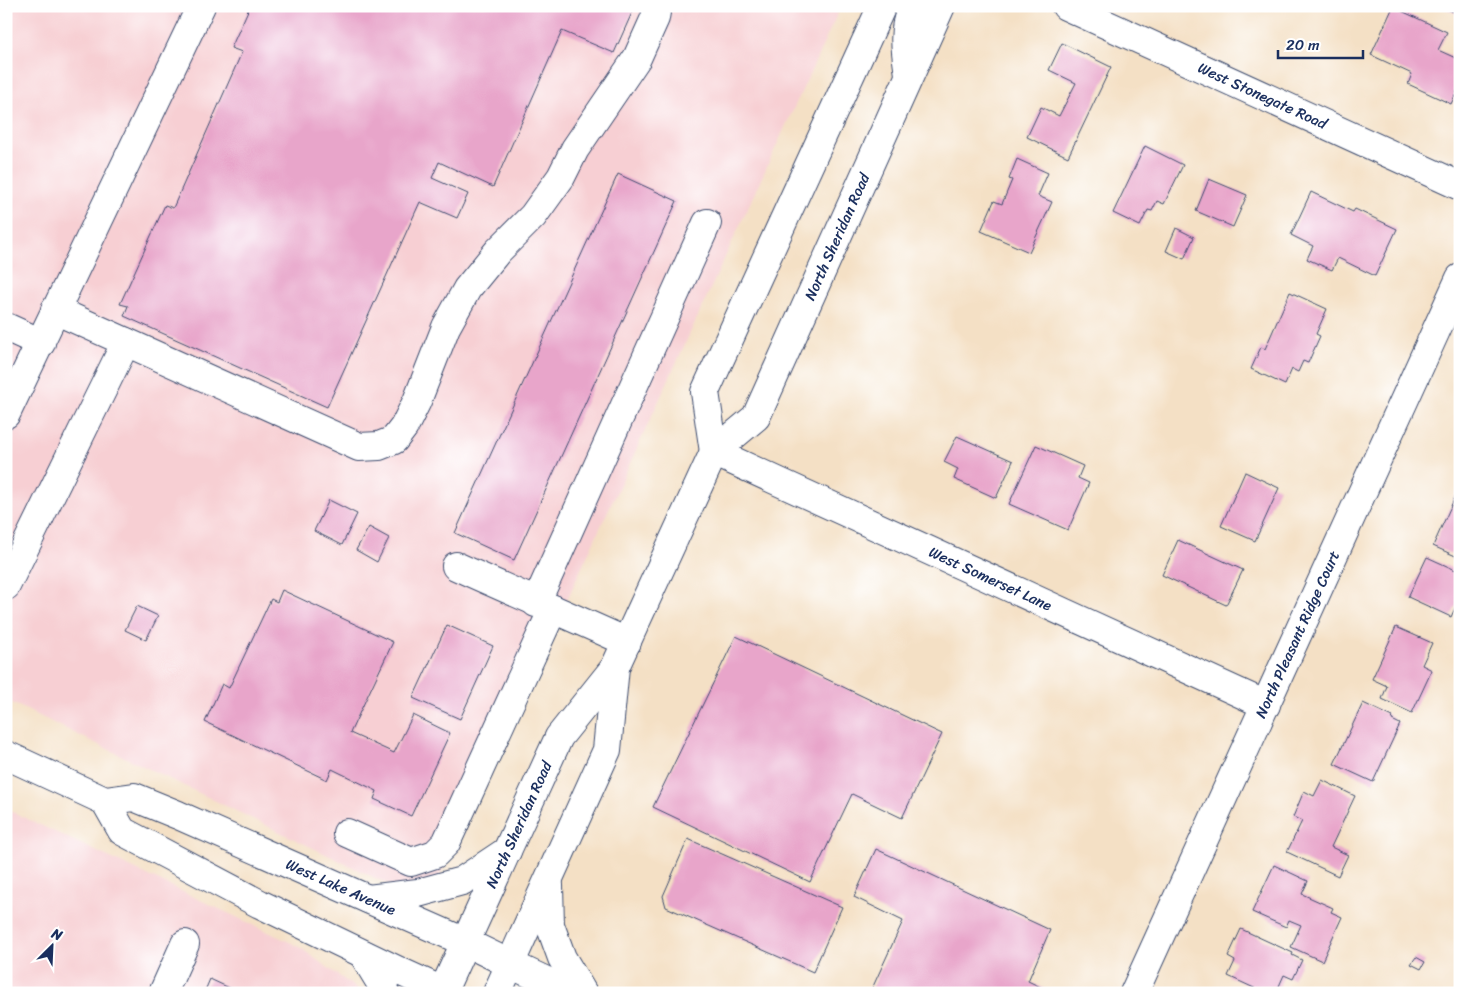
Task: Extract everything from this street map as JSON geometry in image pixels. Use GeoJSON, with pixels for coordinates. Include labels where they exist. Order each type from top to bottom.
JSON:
{"type":"FeatureCollection","features":[{"type":"Feature","properties":{"kind":"main road"},"geometry":{"type":"LineString","coordinates":[[8,407],[201,6]]}},
{"type":"Feature","properties":{"kind":"main road"},"geometry":{"type":"LineString","coordinates":[[56,310],[359,446],[379,446],[394,440],[404,427],[417,401],[446,327],[467,288],[498,251],[532,216],[561,177],[576,149],[637,58],[655,18],[657,6]]}},
{"type":"Feature","properties":{"kind":"main road"},"geometry":{"type":"LineString","coordinates":[[714,452],[705,392],[882,6]]}},
{"type":"Feature","properties":{"kind":"main road"},"geometry":{"type":"LineString","coordinates":[[909,75],[905,44],[906,20],[912,6]]}},
{"type":"Feature","properties":{"kind":"main road","name":"North Sheridan Road"},"geometry":{"type":"LineString","coordinates":[[444,992],[559,737],[615,667],[714,452],[756,417],[940,6]]}},
{"type":"Feature","properties":{"kind":"main road","name":"West Stonegate Road"},"geometry":{"type":"LineString","coordinates":[[1066,6],[1460,186]]}},
{"type":"Feature","properties":{"kind":"main road"},"geometry":{"type":"LineString","coordinates":[[347,833],[410,862],[435,854],[446,844],[544,606],[707,223]]}},
{"type":"Feature","properties":{"kind":"main road","name":"North Pleasant Ridge Court"},"geometry":{"type":"LineString","coordinates":[[1134,993],[1460,278]]}},
{"type":"Feature","properties":{"kind":"main road"},"geometry":{"type":"LineString","coordinates":[[6,327],[40,343]]}},
{"type":"Feature","properties":{"kind":"main road"},"geometry":{"type":"LineString","coordinates":[[6,586],[126,342]]}},
{"type":"Feature","properties":{"kind":"main road","name":"West Somerset Lane"},"geometry":{"type":"LineString","coordinates":[[714,452],[1266,705]]}},
{"type":"Feature","properties":{"kind":"main road"},"geometry":{"type":"LineString","coordinates":[[456,566],[627,642]]}},
{"type":"Feature","properties":{"kind":"main road","name":"North Sheridan Road"},"geometry":{"type":"LineString","coordinates":[[497,993],[607,750],[615,667]]}},
{"type":"Feature","properties":{"kind":"main road"},"geometry":{"type":"LineString","coordinates":[[6,755],[105,802],[122,831],[260,904],[444,992]]}},
{"type":"Feature","properties":{"kind":"main road","name":"West Lake Avenue"},"geometry":{"type":"LineString","coordinates":[[105,802],[134,797],[278,858],[465,942],[572,993]]}},
{"type":"Feature","properties":{"kind":"main road"},"geometry":{"type":"LineString","coordinates":[[368,899],[418,893],[462,881],[507,851]]}},
{"type":"Feature","properties":{"kind":"main road"},"geometry":{"type":"LineString","coordinates":[[549,878],[550,925],[562,958],[583,993]]}},
{"type":"Feature","properties":{"kind":"main road"},"geometry":{"type":"LineString","coordinates":[[163,993],[185,944]]}},
{"type":"Feature","properties":{"kind":"main road"},"geometry":{"type":"LineString","coordinates":[[364,954],[385,993]]}},
{"type":"Feature","properties":{"kind":"shaded area"},"geometry":{"type":"Polygon","coordinates":[[[6,6],[841,6],[427,903],[6,700],[6,6]]]}},
{"type":"Feature","properties":{"kind":"shaded area"},"geometry":{"type":"Polygon","coordinates":[[[6,809],[298,946],[357,989],[358,993],[6,993],[6,809]]]}},
{"type":"Feature","properties":{"kind":"building"},"geometry":{"type":"Polygon","coordinates":[[[250,6],[635,6],[614,53],[562,31],[493,187],[439,162],[432,178],[468,194],[457,218],[420,202],[327,407],[124,316],[128,306],[120,304],[165,205],[173,208],[242,52],[231,48],[250,6]]]}},
{"type":"Feature","properties":{"kind":"building"},"geometry":{"type":"Polygon","coordinates":[[[1441,6],[1460,6],[1460,15],[1441,6]]]}},
{"type":"Feature","properties":{"kind":"building"},"geometry":{"type":"Polygon","coordinates":[[[1393,7],[1447,32],[1438,50],[1460,60],[1460,85],[1451,104],[1408,84],[1412,74],[1371,55],[1393,7]]]}},
{"type":"Feature","properties":{"kind":"building"},"geometry":{"type":"Polygon","coordinates":[[[1062,43],[1111,67],[1068,157],[1027,137],[1041,107],[1059,116],[1076,83],[1049,70],[1062,43]]]}},
{"type":"Feature","properties":{"kind":"building"},"geometry":{"type":"Polygon","coordinates":[[[1145,146],[1183,165],[1164,204],[1157,201],[1152,211],[1148,210],[1140,226],[1113,213],[1145,146]]]}},
{"type":"Feature","properties":{"kind":"building"},"geometry":{"type":"Polygon","coordinates":[[[1017,159],[1048,173],[1038,196],[1052,202],[1029,252],[981,231],[994,201],[1002,204],[1012,180],[1009,179],[1017,159]]]}},
{"type":"Feature","properties":{"kind":"building"},"geometry":{"type":"Polygon","coordinates":[[[618,174],[677,201],[514,560],[455,533],[618,174]]]}},
{"type":"Feature","properties":{"kind":"building"},"geometry":{"type":"Polygon","coordinates":[[[1209,179],[1247,195],[1233,227],[1196,211],[1209,179]]]}},
{"type":"Feature","properties":{"kind":"building"},"geometry":{"type":"Polygon","coordinates":[[[1311,192],[1353,212],[1355,209],[1397,229],[1375,276],[1338,258],[1332,270],[1307,259],[1313,246],[1291,235],[1311,192]]]}},
{"type":"Feature","properties":{"kind":"building"},"geometry":{"type":"Polygon","coordinates":[[[1176,228],[1194,237],[1184,259],[1166,251],[1176,228]]]}},
{"type":"Feature","properties":{"kind":"building"},"geometry":{"type":"Polygon","coordinates":[[[1290,292],[1327,309],[1316,334],[1320,336],[1308,363],[1303,361],[1298,372],[1292,369],[1285,385],[1251,369],[1261,347],[1265,349],[1290,292]]]}},
{"type":"Feature","properties":{"kind":"building"},"geometry":{"type":"Polygon","coordinates":[[[957,436],[1013,461],[996,498],[954,479],[958,469],[944,462],[957,436]]]}},
{"type":"Feature","properties":{"kind":"building"},"geometry":{"type":"Polygon","coordinates":[[[1036,445],[1083,466],[1078,478],[1089,483],[1068,530],[1009,504],[1036,445]]]}},
{"type":"Feature","properties":{"kind":"building"},"geometry":{"type":"Polygon","coordinates":[[[1245,472],[1279,488],[1255,541],[1221,526],[1245,472]]]}},
{"type":"Feature","properties":{"kind":"building"},"geometry":{"type":"Polygon","coordinates":[[[1460,486],[1460,558],[1433,546],[1460,486]]]}},
{"type":"Feature","properties":{"kind":"building"},"geometry":{"type":"Polygon","coordinates":[[[329,500],[357,514],[342,545],[314,531],[329,500]]]}},
{"type":"Feature","properties":{"kind":"building"},"geometry":{"type":"Polygon","coordinates":[[[369,527],[389,538],[377,562],[356,550],[369,527]]]}},
{"type":"Feature","properties":{"kind":"building"},"geometry":{"type":"Polygon","coordinates":[[[1178,540],[1243,570],[1226,605],[1162,575],[1178,540]]]}},
{"type":"Feature","properties":{"kind":"building"},"geometry":{"type":"Polygon","coordinates":[[[1427,557],[1460,572],[1460,607],[1456,606],[1451,617],[1408,597],[1427,557]]]}},
{"type":"Feature","properties":{"kind":"building"},"geometry":{"type":"Polygon","coordinates":[[[282,590],[393,642],[350,733],[394,753],[413,715],[450,733],[411,816],[374,799],[377,791],[332,769],[327,780],[205,722],[222,684],[229,688],[271,599],[277,602],[282,590]]]}},
{"type":"Feature","properties":{"kind":"building"},"geometry":{"type":"Polygon","coordinates":[[[137,606],[158,616],[146,640],[125,630],[137,606]]]}},
{"type":"Feature","properties":{"kind":"building"},"geometry":{"type":"Polygon","coordinates":[[[447,625],[493,646],[460,719],[413,698],[447,625]]]}},
{"type":"Feature","properties":{"kind":"building"},"geometry":{"type":"Polygon","coordinates":[[[1396,627],[1432,643],[1422,665],[1432,670],[1412,713],[1382,699],[1387,686],[1372,679],[1396,627]]]}},
{"type":"Feature","properties":{"kind":"building"},"geometry":{"type":"Polygon","coordinates":[[[736,636],[942,734],[902,818],[852,794],[810,882],[653,807],[736,636]]]}},
{"type":"Feature","properties":{"kind":"building"},"geometry":{"type":"Polygon","coordinates":[[[1363,703],[1393,717],[1392,720],[1400,724],[1373,782],[1334,764],[1363,703]]]}},
{"type":"Feature","properties":{"kind":"building"},"geometry":{"type":"Polygon","coordinates":[[[1322,780],[1355,796],[1331,847],[1348,855],[1338,876],[1287,852],[1302,821],[1293,817],[1304,791],[1314,796],[1322,780]]]}},
{"type":"Feature","properties":{"kind":"building"},"geometry":{"type":"Polygon","coordinates":[[[688,839],[842,907],[813,972],[666,907],[663,896],[688,839]]]}},
{"type":"Feature","properties":{"kind":"building"},"geometry":{"type":"Polygon","coordinates":[[[876,849],[1050,930],[1028,981],[1053,993],[870,993],[903,921],[854,897],[876,849]]]}},
{"type":"Feature","properties":{"kind":"building"},"geometry":{"type":"Polygon","coordinates":[[[1274,865],[1308,881],[1302,894],[1333,908],[1331,912],[1342,917],[1322,961],[1291,947],[1301,925],[1289,920],[1286,927],[1252,912],[1274,865]]]}},
{"type":"Feature","properties":{"kind":"building"},"geometry":{"type":"Polygon","coordinates":[[[1241,929],[1293,953],[1292,955],[1302,960],[1293,979],[1284,975],[1276,993],[1265,993],[1228,976],[1235,961],[1228,957],[1241,929]]]}},
{"type":"Feature","properties":{"kind":"building"},"geometry":{"type":"Polygon","coordinates":[[[1416,957],[1425,962],[1421,969],[1411,964],[1416,957]]]}},
{"type":"Feature","properties":{"kind":"building"},"geometry":{"type":"Polygon","coordinates":[[[210,979],[240,993],[204,993],[210,979]]]}}]}
